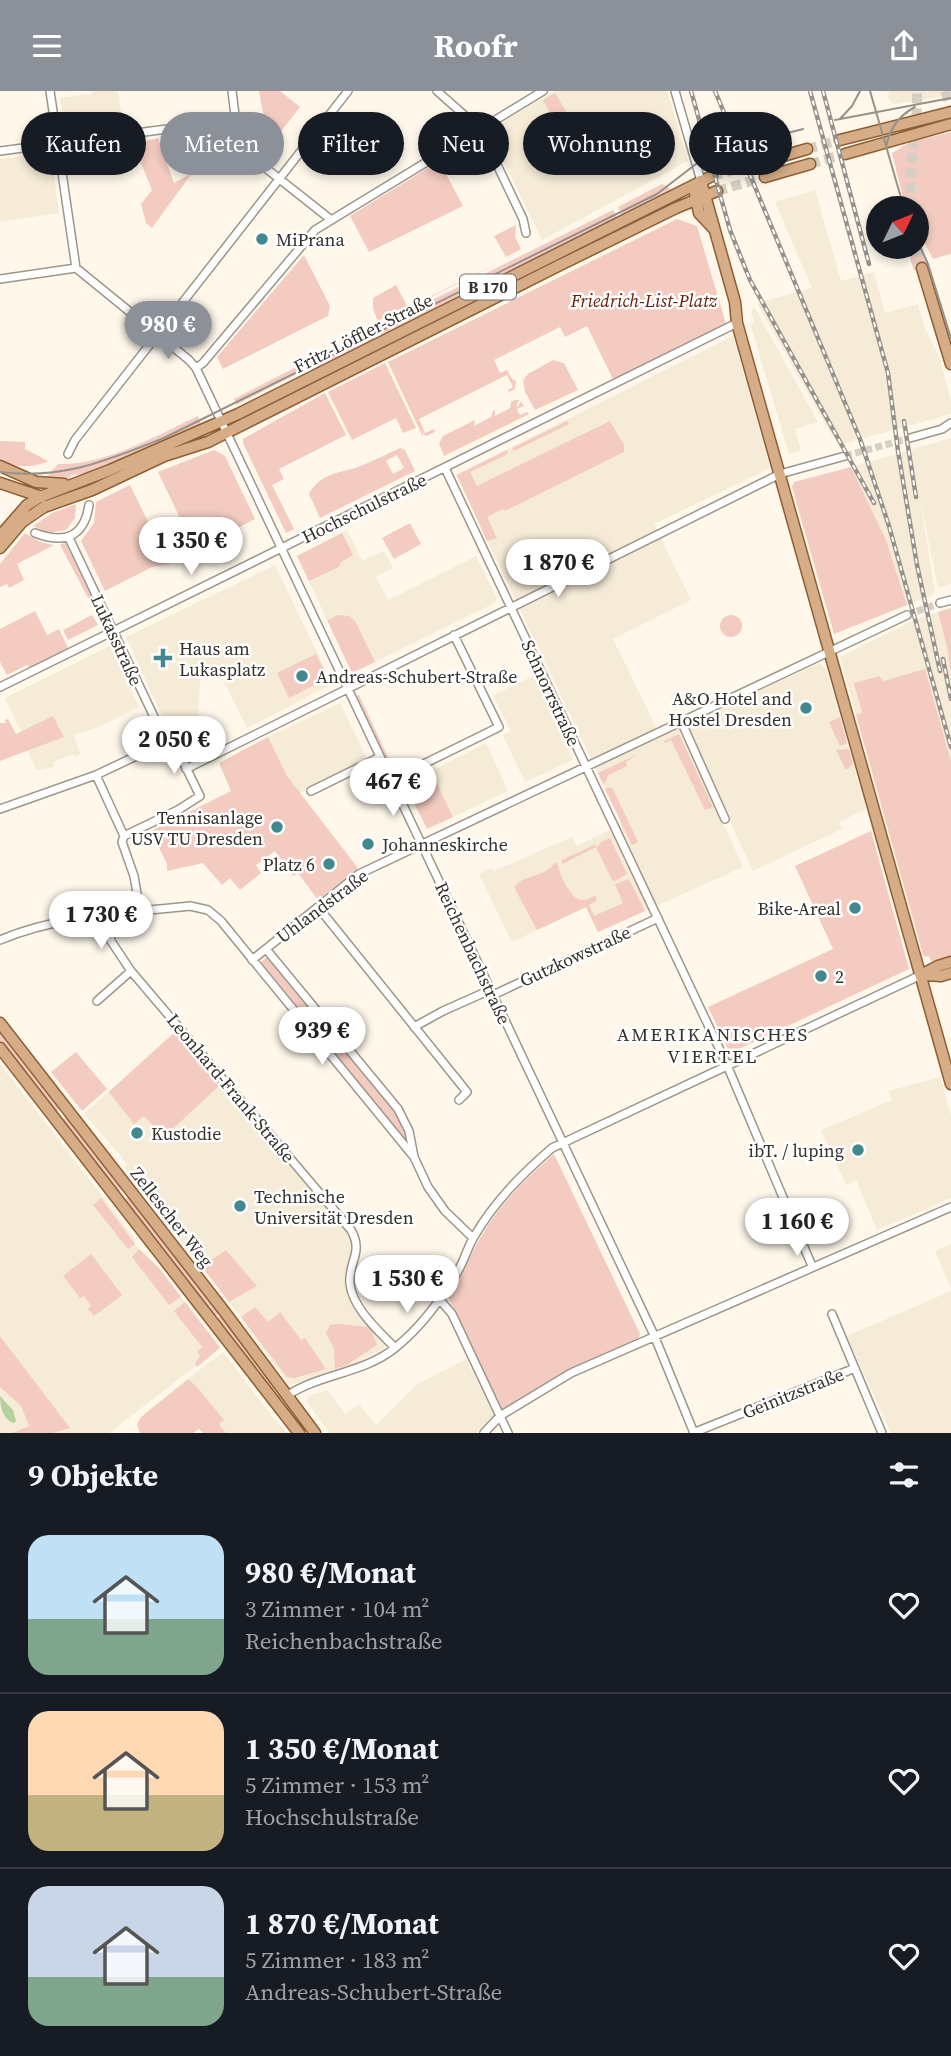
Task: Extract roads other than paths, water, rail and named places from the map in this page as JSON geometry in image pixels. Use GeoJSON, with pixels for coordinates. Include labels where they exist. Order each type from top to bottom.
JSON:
{"type":"FeatureCollection","features":[{"type":"Feature","properties":{"kind":"main road"},"geometry":{"type":"LineString","coordinates":[[840,140],[951,112]]}},
{"type":"Feature","properties":{"kind":"main road"},"geometry":{"type":"LineString","coordinates":[[845,154],[951,124]]}},
{"type":"Feature","properties":{"kind":"main road"},"geometry":{"type":"LineString","coordinates":[[792,153],[807,149]]}},
{"type":"Feature","properties":{"kind":"main road"},"geometry":{"type":"LineString","coordinates":[[765,177],[810,164]]}},
{"type":"Feature","properties":{"kind":"main road","name":"B 170"},"geometry":{"type":"LineString","coordinates":[[701,181],[712,176]]}},
{"type":"Feature","properties":{"kind":"main road"},"geometry":{"type":"LineString","coordinates":[[701,181],[701,197],[715,230],[735,302],[737,323],[951,1084]]}},
{"type":"Feature","properties":{"kind":"main road","name":"Fritz-Löffler-Straße"},"geometry":{"type":"LineString","coordinates":[[71,484],[110,470],[221,421],[701,181]]}},
{"type":"Feature","properties":{"kind":"main road","name":"B 170"},"geometry":{"type":"LineString","coordinates":[[701,197],[717,191]]}},
{"type":"Feature","properties":{"kind":"main road","name":"Fritz-Löffler-Straße"},"geometry":{"type":"LineString","coordinates":[[60,500],[92,490],[164,456],[226,433],[701,197]]}},
{"type":"Feature","properties":{"kind":"main road"},"geometry":{"type":"LineString","coordinates":[[922,268],[951,364]]}},
{"type":"Feature","properties":{"kind":"main road"},"geometry":{"type":"LineString","coordinates":[[0,466],[36,482],[71,484]]}},
{"type":"Feature","properties":{"kind":"main road"},"geometry":{"type":"LineString","coordinates":[[0,483],[40,497],[60,500]]}},
{"type":"Feature","properties":{"kind":"main road","name":"B 170"},"geometry":{"type":"LineString","coordinates":[[0,536],[27,506],[40,497],[71,484]]}},
{"type":"Feature","properties":{"kind":"main road","name":"B 170"},"geometry":{"type":"LineString","coordinates":[[0,548],[33,513],[60,500]]}},
{"type":"Feature","properties":{"kind":"main road"},"geometry":{"type":"LineString","coordinates":[[921,975],[951,962]]}},
{"type":"Feature","properties":{"kind":"main road"},"geometry":{"type":"LineString","coordinates":[[921,975],[941,976],[951,973]]}},
{"type":"Feature","properties":{"kind":"main road","name":"Zellescher Weg"},"geometry":{"type":"LineString","coordinates":[[0,1023],[315,1433]]}},
{"type":"Feature","properties":{"kind":"main road","name":"Zellescher Weg"},"geometry":{"type":"LineString","coordinates":[[0,1048],[299,1433]]}},
{"type":"Feature","properties":{"kind":"street"},"geometry":{"type":"LineString","coordinates":[[50,91],[53,112]]}},
{"type":"Feature","properties":{"kind":"street"},"geometry":{"type":"LineString","coordinates":[[232,91],[235,112]]}},
{"type":"Feature","properties":{"kind":"street"},"geometry":{"type":"LineString","coordinates":[[68,453],[75,440],[348,91]]}},
{"type":"Feature","properties":{"kind":"street"},"geometry":{"type":"LineString","coordinates":[[437,91],[461,112]]}},
{"type":"Feature","properties":{"kind":"street"},"geometry":{"type":"LineString","coordinates":[[508,112],[543,91]]}},
{"type":"Feature","properties":{"kind":"street"},"geometry":{"type":"LineString","coordinates":[[676,91],[701,181]]}},
{"type":"Feature","properties":{"kind":"street"},"geometry":{"type":"LineString","coordinates":[[0,151],[21,149]]}},
{"type":"Feature","properties":{"kind":"street"},"geometry":{"type":"LineString","coordinates":[[196,368],[315,230],[418,166]]}},
{"type":"Feature","properties":{"kind":"street"},"geometry":{"type":"LineString","coordinates":[[0,279],[76,268],[62,175]]}},
{"type":"Feature","properties":{"kind":"street"},"geometry":{"type":"LineString","coordinates":[[275,175],[330,219]]}},
{"type":"Feature","properties":{"kind":"street"},"geometry":{"type":"LineString","coordinates":[[502,175],[523,219],[526,233]]}},
{"type":"Feature","properties":{"kind":"street","name":"Reichenbachstraße"},"geometry":{"type":"LineString","coordinates":[[76,268],[196,368],[654,1335],[694,1433]]}},
{"type":"Feature","properties":{"kind":"street","name":"Hochschulstraße"},"geometry":{"type":"LineString","coordinates":[[0,687],[737,323]]}},
{"type":"Feature","properties":{"kind":"street"},"geometry":{"type":"LineString","coordinates":[[910,438],[942,429],[951,423]]}},
{"type":"Feature","properties":{"kind":"street"},"geometry":{"type":"LineString","coordinates":[[942,429],[951,430]]}},
{"type":"Feature","properties":{"kind":"street"},"geometry":{"type":"LineString","coordinates":[[124,836],[178,810],[200,796],[186,769],[780,474],[845,456]]}},
{"type":"Feature","properties":{"kind":"street","name":"Schnorrstraße"},"geometry":{"type":"LineString","coordinates":[[445,468],[727,1065]]}},
{"type":"Feature","properties":{"kind":"street"},"geometry":{"type":"LineString","coordinates":[[35,533],[51,539],[69,538],[80,529],[87,518],[89,505]]}},
{"type":"Feature","properties":{"kind":"street","name":"Lukasstraße"},"geometry":{"type":"LineString","coordinates":[[69,538],[166,742],[173,741],[186,769]]}},
{"type":"Feature","properties":{"kind":"street"},"geometry":{"type":"LineString","coordinates":[[940,603],[951,600]]}},
{"type":"Feature","properties":{"kind":"street","name":"Uhlandstraße"},"geometry":{"type":"LineString","coordinates":[[252,960],[359,874],[907,615]]}},
{"type":"Feature","properties":{"kind":"street"},"geometry":{"type":"LineString","coordinates":[[391,780],[499,727],[454,635]]}},
{"type":"Feature","properties":{"kind":"street"},"geometry":{"type":"LineString","coordinates":[[681,720],[725,819]]}},
{"type":"Feature","properties":{"kind":"street"},"geometry":{"type":"LineString","coordinates":[[0,809],[96,775],[166,742]]}},
{"type":"Feature","properties":{"kind":"street"},"geometry":{"type":"LineString","coordinates":[[311,791],[380,757]]}},
{"type":"Feature","properties":{"kind":"street"},"geometry":{"type":"LineString","coordinates":[[96,775],[124,836],[122,842],[134,876],[141,911]]}},
{"type":"Feature","properties":{"kind":"street"},"geometry":{"type":"LineString","coordinates":[[0,940],[47,925],[107,915],[190,907],[208,910],[221,921],[414,1157]]}},
{"type":"Feature","properties":{"kind":"street"},"geometry":{"type":"LineString","coordinates":[[318,907],[467,1092],[459,1100]]}},
{"type":"Feature","properties":{"kind":"street","name":"Leonhard-Frank-Straße"},"geometry":{"type":"LineString","coordinates":[[107,915],[111,941],[131,971],[351,1230],[356,1240],[357,1255],[350,1284],[359,1306],[395,1348]]}},
{"type":"Feature","properties":{"kind":"street","name":"Gutzkowstraße"},"geometry":{"type":"LineString","coordinates":[[414,1027],[443,1011],[657,918]]}},
{"type":"Feature","properties":{"kind":"street"},"geometry":{"type":"LineString","coordinates":[[266,949],[398,1109],[409,1131],[414,1157],[428,1187],[445,1211],[473,1238]]}},
{"type":"Feature","properties":{"kind":"street"},"geometry":{"type":"LineString","coordinates":[[97,1001],[131,971]]}},
{"type":"Feature","properties":{"kind":"street"},"geometry":{"type":"LineString","coordinates":[[288,1395],[299,1388],[350,1371],[395,1348],[440,1300],[473,1238],[500,1199],[529,1168],[562,1142],[921,975]]}},
{"type":"Feature","properties":{"kind":"street"},"geometry":{"type":"LineString","coordinates":[[727,1065],[812,1266]]}},
{"type":"Feature","properties":{"kind":"street"},"geometry":{"type":"LineString","coordinates":[[484,1433],[500,1416],[571,1373],[951,1207]]}},
{"type":"Feature","properties":{"kind":"street"},"geometry":{"type":"LineString","coordinates":[[440,1300],[452,1314],[508,1433]]}},
{"type":"Feature","properties":{"kind":"street"},"geometry":{"type":"LineString","coordinates":[[832,1314],[882,1433]]}},
{"type":"Feature","properties":{"kind":"street","name":"Geinitzstraße"},"geometry":{"type":"LineString","coordinates":[[694,1433],[855,1368]]}},
{"type":"Feature","properties":{"kind":"tunnel"},"geometry":{"type":"LineString","coordinates":[[910,196],[917,91]]}},
{"type":"Feature","properties":{"kind":"tunnel"},"geometry":{"type":"LineString","coordinates":[[945,91],[951,108]]}},
{"type":"Feature","properties":{"kind":"tunnel"},"geometry":{"type":"LineString","coordinates":[[807,149],[840,140]]}},
{"type":"Feature","properties":{"kind":"tunnel"},"geometry":{"type":"LineString","coordinates":[[810,164],[845,154]]}},
{"type":"Feature","properties":{"kind":"tunnel"},"geometry":{"type":"LineString","coordinates":[[717,191],[765,177]]}},
{"type":"Feature","properties":{"kind":"tunnel"},"geometry":{"type":"LineString","coordinates":[[920,259],[922,268]]}},
{"type":"Feature","properties":{"kind":"tunnel"},"geometry":{"type":"LineString","coordinates":[[845,456],[910,438]]}},
{"type":"Feature","properties":{"kind":"tunnel"},"geometry":{"type":"LineString","coordinates":[[907,615],[940,603]]}},
{"type":"Feature","properties":{"kind":"tram line"},"geometry":{"type":"LineString","coordinates":[[840,119],[852,106],[860,91]]}},
{"type":"Feature","properties":{"kind":"tram line"},"geometry":{"type":"LineString","coordinates":[[870,91],[901,196]]}},
{"type":"Feature","properties":{"kind":"tram line"},"geometry":{"type":"LineString","coordinates":[[835,120],[951,98]]}},
{"type":"Feature","properties":{"kind":"tram line"},"geometry":{"type":"LineString","coordinates":[[886,148],[895,124],[915,107]]}},
{"type":"Feature","properties":{"kind":"tram line"},"geometry":{"type":"LineString","coordinates":[[792,132],[803,129]]}},
{"type":"Feature","properties":{"kind":"tram line"},"geometry":{"type":"LineString","coordinates":[[0,472],[23,474],[65,471],[104,461],[164,438],[657,194],[689,169]]}},
{"type":"Feature","properties":{"kind":"tram line"},"geometry":{"type":"LineString","coordinates":[[926,259],[951,338]]}},
{"type":"Feature","properties":{"kind":"railway"},"geometry":{"type":"LineString","coordinates":[[691,91],[730,230],[750,280],[874,503]]}},
{"type":"Feature","properties":{"kind":"railway"},"geometry":{"type":"LineString","coordinates":[[715,91],[860,439],[889,526],[951,747]]}},
{"type":"Feature","properties":{"kind":"railway"},"geometry":{"type":"LineString","coordinates":[[810,91],[888,373],[917,565],[940,671]]}},
{"type":"Feature","properties":{"kind":"railway"},"geometry":{"type":"LineString","coordinates":[[823,91],[869,264]]}},
{"type":"Feature","properties":{"kind":"railway"},"geometry":{"type":"LineString","coordinates":[[904,421],[916,497]]}},
{"type":"Feature","properties":{"kind":"railway"},"geometry":{"type":"LineString","coordinates":[[943,659],[951,699]]}},
{"type":"Feature","properties":{"kind":"place","name":"MiPrana"},"geometry":{"type":"Point","coordinates":[262,239]}},
{"type":"Feature","properties":{"kind":"place","name":"Haus am Lukasplatz"},"geometry":{"type":"Point","coordinates":[163,658]}},
{"type":"Feature","properties":{"kind":"place","name":"Andreas-Schubert-Straße"},"geometry":{"type":"Point","coordinates":[302,676]}},
{"type":"Feature","properties":{"kind":"place","name":"A&O Hotel and Hostel Dresden"},"geometry":{"type":"Point","coordinates":[806,708]}},
{"type":"Feature","properties":{"kind":"place","name":"Tennisanlage USV TU Dresden"},"geometry":{"type":"Point","coordinates":[277,827]}},
{"type":"Feature","properties":{"kind":"place","name":"Johanneskirche"},"geometry":{"type":"Point","coordinates":[368,844]}},
{"type":"Feature","properties":{"kind":"place","name":"Platz 6"},"geometry":{"type":"Point","coordinates":[329,864]}},
{"type":"Feature","properties":{"kind":"place","name":"Bike-Areal"},"geometry":{"type":"Point","coordinates":[855,908]}},
{"type":"Feature","properties":{"kind":"place","name":"2"},"geometry":{"type":"Point","coordinates":[821,976]}},
{"type":"Feature","properties":{"kind":"place","name":"Kustodie"},"geometry":{"type":"Point","coordinates":[137,1133]}},
{"type":"Feature","properties":{"kind":"place","name":"ibT. / luping"},"geometry":{"type":"Point","coordinates":[858,1150]}},
{"type":"Feature","properties":{"kind":"place","name":"Technische Universität Dresden"},"geometry":{"type":"Point","coordinates":[240,1206]}},
{"type":"Feature","properties":{"kind":"district","name":"AMERIKANISCHES VIERTEL"},"geometry":{"type":"Point","coordinates":[713,1045]}},
{"type":"Feature","properties":{"kind":"park label","name":"Friedrich-List-Platz"},"geometry":{"type":"Point","coordinates":[644,300]}}]}
